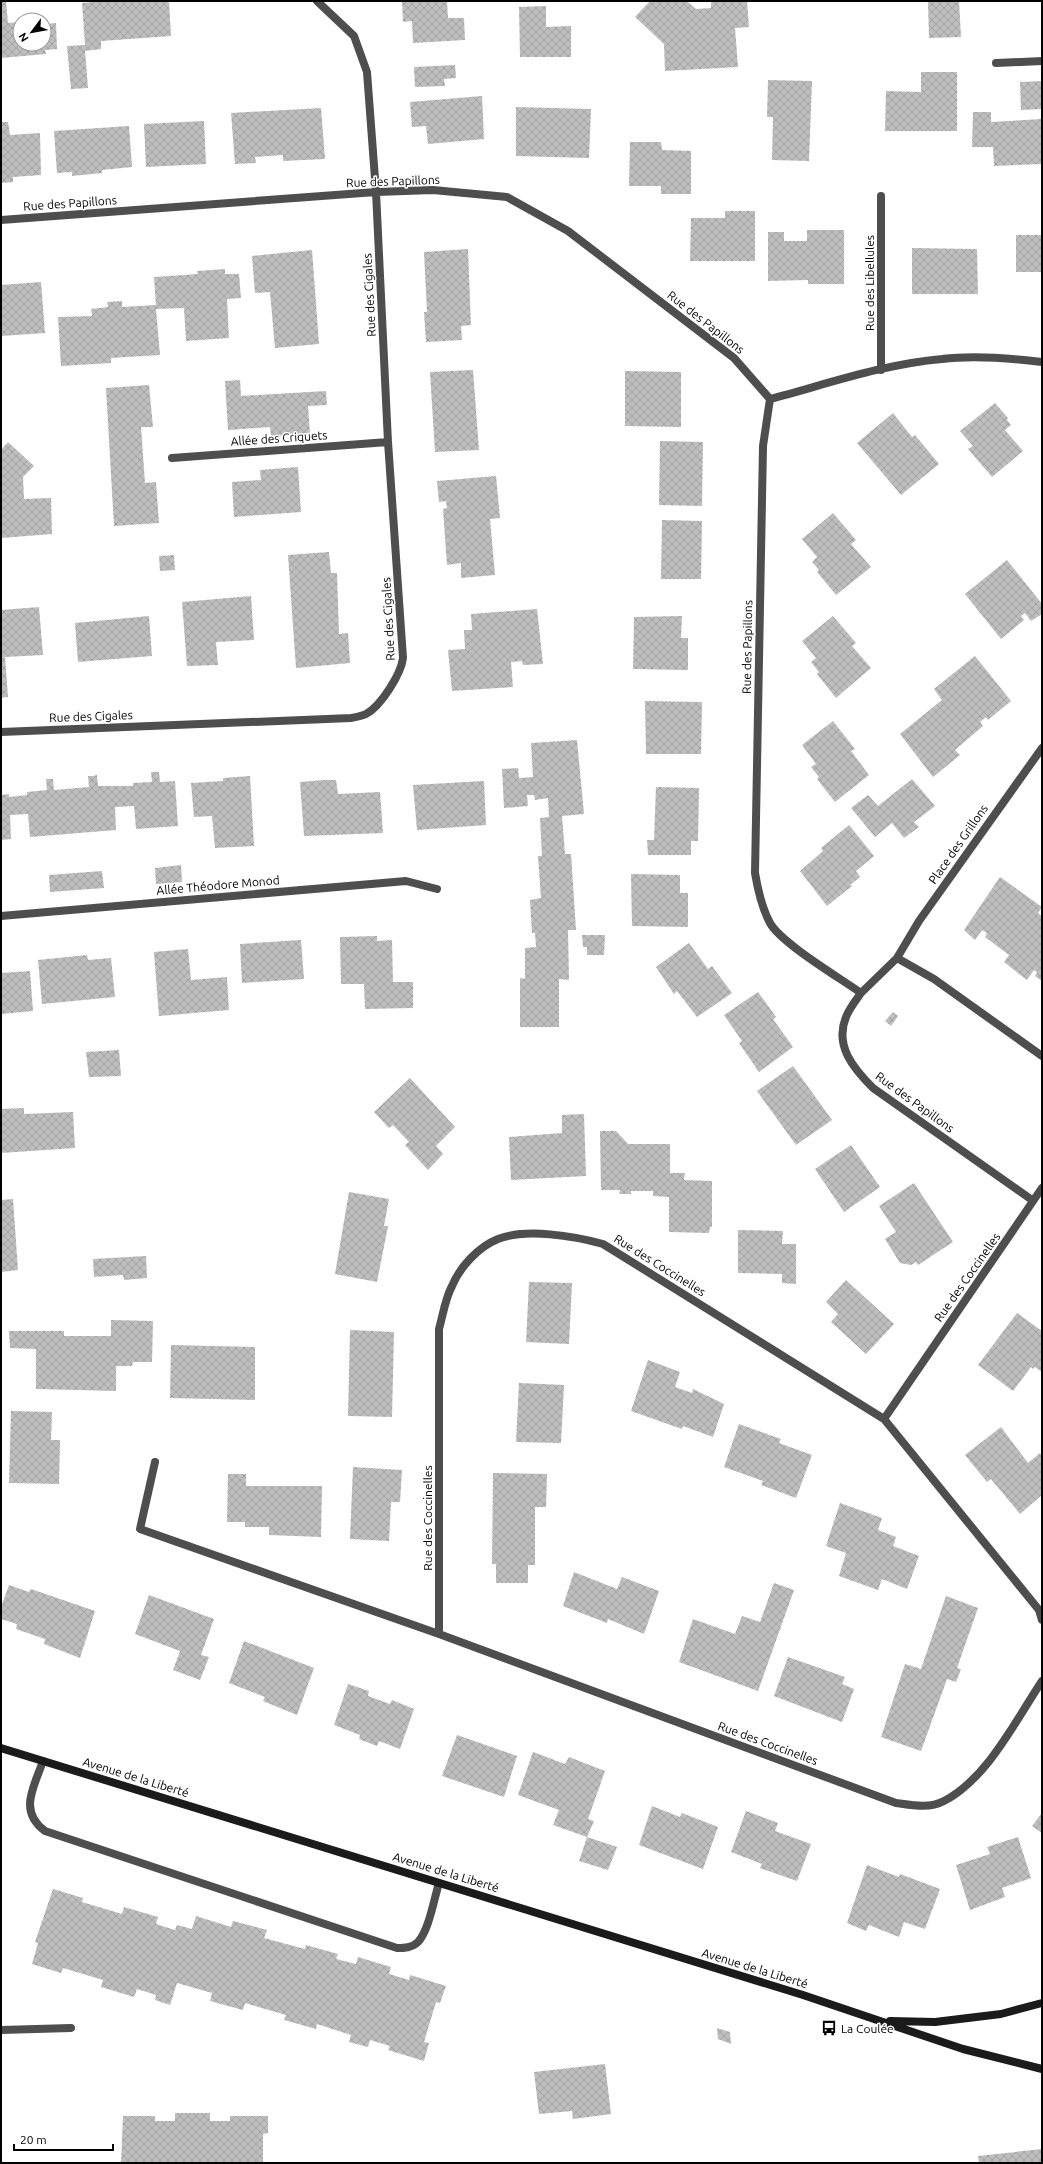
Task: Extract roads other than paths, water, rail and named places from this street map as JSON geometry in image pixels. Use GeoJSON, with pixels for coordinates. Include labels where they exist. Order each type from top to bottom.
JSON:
{"type":"FeatureCollection","features":[{"type":"Feature","properties":{"kind":"street","name":"Rue des Cigales"},"geometry":{"type":"LineString","coordinates":[[1,732],[351,718],[366,714],[373,708],[402,668],[403,658],[388,442],[376,192],[367,72],[354,36],[317,1]]}},
{"type":"Feature","properties":{"kind":"street"},"geometry":{"type":"LineString","coordinates":[[996,63],[1042,61]]}},
{"type":"Feature","properties":{"kind":"street","name":"Rue des Papillons"},"geometry":{"type":"LineString","coordinates":[[1,220],[376,192],[433,190],[507,197],[568,231],[734,358],[770,399],[763,446],[755,873],[760,899],[771,924],[785,940],[861,993]]}},
{"type":"Feature","properties":{"kind":"street","name":"Rue des Libellules"},"geometry":{"type":"LineString","coordinates":[[881,196],[881,370]]}},
{"type":"Feature","properties":{"kind":"street"},"geometry":{"type":"LineString","coordinates":[[770,399],[881,370],[943,358],[995,357],[1042,362]]}},
{"type":"Feature","properties":{"kind":"street","name":"Allée des Criquets"},"geometry":{"type":"LineString","coordinates":[[172,458],[388,442]]}},
{"type":"Feature","properties":{"kind":"street","name":"Place des Grillons"},"geometry":{"type":"LineString","coordinates":[[898,958],[919,921],[1042,748]]}},
{"type":"Feature","properties":{"kind":"street","name":"Allée Théodore Monod"},"geometry":{"type":"LineString","coordinates":[[1,916],[406,881],[437,889]]}},
{"type":"Feature","properties":{"kind":"street","name":"Rue des Papillons"},"geometry":{"type":"LineString","coordinates":[[898,958],[861,993],[846,1017],[842,1033],[845,1052],[855,1069],[873,1088],[1032,1200]]}},
{"type":"Feature","properties":{"kind":"street"},"geometry":{"type":"LineString","coordinates":[[898,958],[934,979],[1042,1056]]}},
{"type":"Feature","properties":{"kind":"street","name":"Rue des Coccinelles"},"geometry":{"type":"LineString","coordinates":[[884,1419],[1025,1215],[1032,1200],[1042,1188]]}},
{"type":"Feature","properties":{"kind":"street","name":"Rue des Coccinelles"},"geometry":{"type":"LineString","coordinates":[[438,1634],[439,1330],[452,1286],[473,1255],[498,1239],[530,1234],[575,1236],[603,1244],[884,1419],[1039,1610],[1042,1620]]}},
{"type":"Feature","properties":{"kind":"street","name":"Rue des Coccinelles"},"geometry":{"type":"LineString","coordinates":[[154,1462],[140,1529],[438,1634],[896,1803],[922,1806],[943,1802],[968,1784],[988,1762],[1042,1681]]}},
{"type":"Feature","properties":{"kind":"street","name":"Avenue de la Liberté"},"geometry":{"type":"LineString","coordinates":[[1,1748],[883,2021],[963,2049],[1042,2069]]}},
{"type":"Feature","properties":{"kind":"street"},"geometry":{"type":"LineString","coordinates":[[43,1761],[30,1803],[30,1815],[35,1823],[45,1831],[397,1948],[408,1948],[418,1943],[426,1928],[439,1883]]}},
{"type":"Feature","properties":{"kind":"street","name":"Avenue de la Liberté"},"geometry":{"type":"LineString","coordinates":[[883,2021],[935,2022],[1001,2014],[1042,2003]]}},
{"type":"Feature","properties":{"kind":"street"},"geometry":{"type":"LineString","coordinates":[[1,2030],[71,2028]]}},
{"type":"Feature","properties":{"kind":"place","name":"La Coulée"},"geometry":{"type":"Point","coordinates":[829,2028]}}]}
